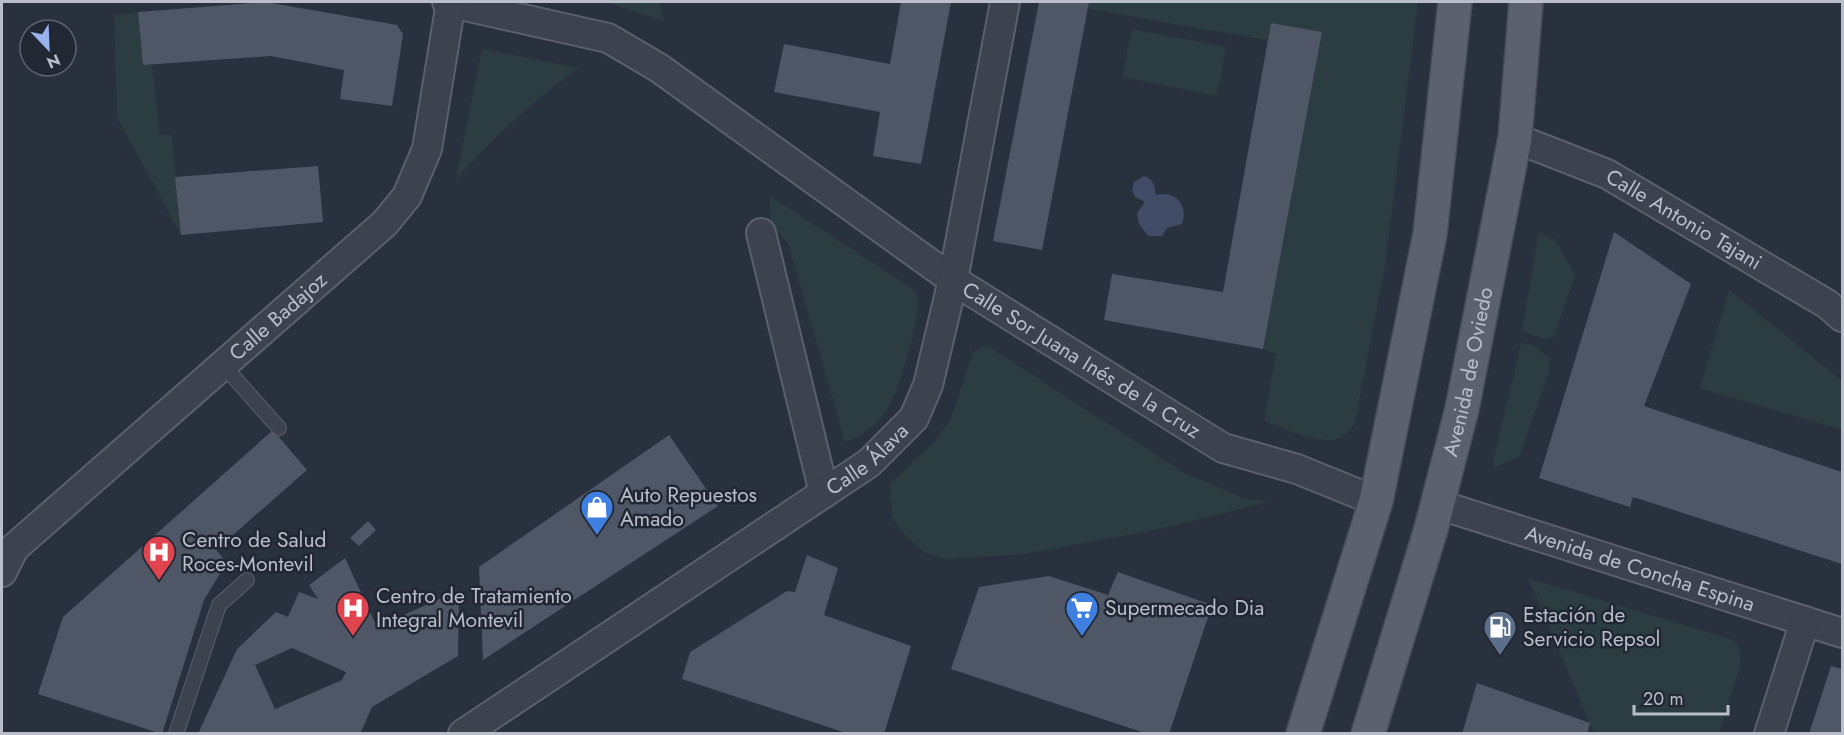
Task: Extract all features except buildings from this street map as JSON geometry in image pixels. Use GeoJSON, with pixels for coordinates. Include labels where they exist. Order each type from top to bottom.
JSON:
{"type":"FeatureCollection","features":[{"type":"Feature","properties":{"kind":"main road"},"geometry":{"type":"LineString","coordinates":[[1303,726],[1376,501],[1430,234],[1455,2]]}},
{"type":"Feature","properties":{"kind":"main road","name":"Avenida de Oviedo"},"geometry":{"type":"LineString","coordinates":[[1368,734],[1414,587],[1462,409],[1515,138],[1526,2]]}},
{"type":"Feature","properties":{"kind":"street","name":"Calle Sor Juana Inés de la Cruz"},"geometry":{"type":"LineString","coordinates":[[450,2],[609,38],[659,68],[953,280],[1223,448],[1297,469],[1376,501]]}},
{"type":"Feature","properties":{"kind":"street","name":"Calle Badajoz"},"geometry":{"type":"LineString","coordinates":[[2,572],[14,548],[385,224],[407,196],[427,149],[450,2]]}},
{"type":"Feature","properties":{"kind":"street","name":"Calle Álava"},"geometry":{"type":"LineString","coordinates":[[463,734],[869,462],[914,418],[928,384],[953,280],[1005,2]]}},
{"type":"Feature","properties":{"kind":"street","name":"Calle Antonio Tajani"},"geometry":{"type":"LineString","coordinates":[[1515,138],[1607,174],[1842,314]]}},
{"type":"Feature","properties":{"kind":"street"},"geometry":{"type":"LineString","coordinates":[[761,233],[824,493]]}},
{"type":"Feature","properties":{"kind":"street","name":"Avenida de Concha Espina"},"geometry":{"type":"LineString","coordinates":[[1437,504],[1842,633]]}},
{"type":"Feature","properties":{"kind":"street"},"geometry":{"type":"LineString","coordinates":[[1769,734],[1805,621]]}},
{"type":"Feature","properties":{"kind":"lane"},"geometry":{"type":"LineString","coordinates":[[223,365],[279,428]]}},
{"type":"Feature","properties":{"kind":"lane"},"geometry":{"type":"LineString","coordinates":[[176,734],[219,605],[247,580]]}},
{"type":"Feature","properties":{"kind":"shaded area"},"geometry":{"type":"Polygon","coordinates":[[[605,2],[659,2],[664,21],[605,2]]]}},
{"type":"Feature","properties":{"kind":"shaded area"},"geometry":{"type":"Polygon","coordinates":[[[1089,2],[1418,2],[1385,265],[1355,423],[1342,437],[1335,440],[1315,438],[1264,421],[1276,354],[1263,349],[1322,32],[1271,23],[1267,40],[1088,9],[1089,2]]]}},
{"type":"Feature","properties":{"kind":"shaded area"},"geometry":{"type":"Polygon","coordinates":[[[138,12],[143,65],[152,65],[160,135],[172,135],[181,235],[117,117],[114,15],[138,12]]]}},
{"type":"Feature","properties":{"kind":"shaded area"},"geometry":{"type":"Polygon","coordinates":[[[1132,29],[1226,47],[1217,96],[1122,77],[1132,29]]]}},
{"type":"Feature","properties":{"kind":"shaded area"},"geometry":{"type":"Polygon","coordinates":[[[482,49],[578,68],[514,120],[456,179],[482,49]]]}},
{"type":"Feature","properties":{"kind":"shaded area"},"geometry":{"type":"Polygon","coordinates":[[[770,196],[912,288],[918,298],[917,315],[903,373],[888,408],[870,429],[845,442],[788,243],[771,225],[770,196]]]}},
{"type":"Feature","properties":{"kind":"shaded area"},"geometry":{"type":"Polygon","coordinates":[[[1539,232],[1556,241],[1575,275],[1554,337],[1544,339],[1522,331],[1539,232]]]}},
{"type":"Feature","properties":{"kind":"shaded area"},"geometry":{"type":"Polygon","coordinates":[[[1729,290],[1842,381],[1842,430],[1700,388],[1729,290]]]}},
{"type":"Feature","properties":{"kind":"shaded area"},"geometry":{"type":"Polygon","coordinates":[[[1521,343],[1533,345],[1550,358],[1549,373],[1519,457],[1494,468],[1494,459],[1521,343]]]}},
{"type":"Feature","properties":{"kind":"shaded area"},"geometry":{"type":"Polygon","coordinates":[[[988,346],[1184,473],[1246,499],[1271,501],[1160,529],[1025,554],[943,559],[924,552],[906,537],[892,517],[890,484],[937,439],[951,419],[973,352],[980,347],[988,346]]]}},
{"type":"Feature","properties":{"kind":"shaded area"},"geometry":{"type":"Polygon","coordinates":[[[1528,578],[1734,640],[1741,652],[1740,667],[1719,733],[1594,733],[1528,578]]]}},
{"type":"Feature","properties":{"kind":"water"},"geometry":{"type":"Polygon","coordinates":[[[1144,176],[1152,181],[1156,195],[1174,197],[1179,200],[1184,211],[1182,224],[1167,228],[1162,236],[1148,236],[1139,224],[1137,213],[1145,202],[1135,197],[1132,190],[1134,182],[1144,176]]]}},
{"type":"Feature","properties":{"kind":"place","name":"Auto Repuestos Amado"},"geometry":{"type":"Point","coordinates":[597,536]}},
{"type":"Feature","properties":{"kind":"place","name":"Centro de Salud Roces-Montevil"},"geometry":{"type":"Point","coordinates":[159,581]}},
{"type":"Feature","properties":{"kind":"place","name":"Centro de Tratamiento Integral Montevil"},"geometry":{"type":"Point","coordinates":[353,637]}},
{"type":"Feature","properties":{"kind":"place","name":"Supermecado Dia"},"geometry":{"type":"Point","coordinates":[1082,637]}},
{"type":"Feature","properties":{"kind":"place","name":"Estación de Servicio Repsol"},"geometry":{"type":"Point","coordinates":[1500,656]}}]}
